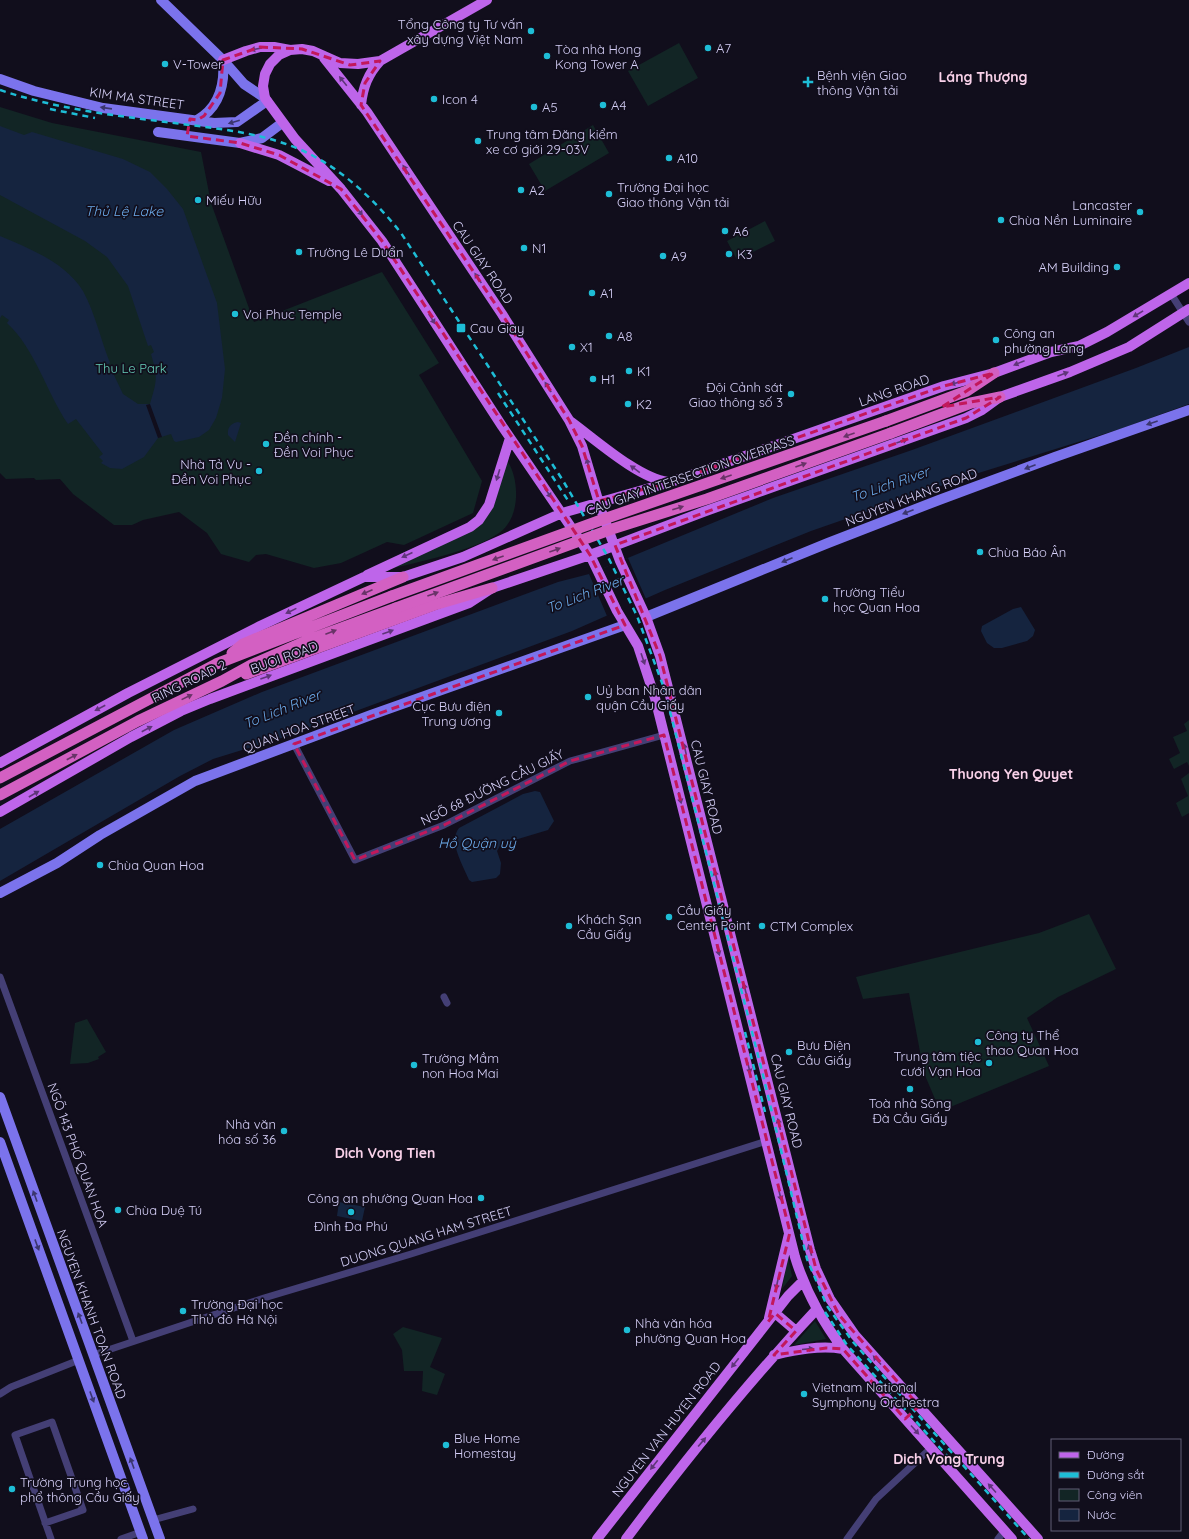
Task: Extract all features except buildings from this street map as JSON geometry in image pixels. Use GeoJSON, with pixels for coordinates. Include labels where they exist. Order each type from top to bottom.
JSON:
{"type":"FeatureCollection","features":[{"type":"Feature","properties":{"kind":"highway","name":"CAU GIAY INTERSECTION OVERPASS"},"geometry":{"type":"LineString","coordinates":[[392,596],[604,519],[886,422],[967,391],[994,373]]}},
{"type":"Feature","properties":{"kind":"highway","name":"CAU GIAY INTERSECTION OVERPASS"},"geometry":{"type":"LineString","coordinates":[[396,608],[612,529],[706,499],[891,433],[971,402],[1000,397]]}},
{"type":"Feature","properties":{"kind":"highway"},"geometry":{"type":"LineString","coordinates":[[216,664],[243,644],[403,577]]}},
{"type":"Feature","properties":{"kind":"highway"},"geometry":{"type":"LineString","coordinates":[[222,682],[265,668],[434,605],[492,588]]}},
{"type":"Feature","properties":{"kind":"highway","name":"RING ROAD 2"},"geometry":{"type":"LineString","coordinates":[[0,778],[216,664],[392,596]]}},
{"type":"Feature","properties":{"kind":"highway","name":"RING ROAD 2"},"geometry":{"type":"LineString","coordinates":[[0,794],[138,721],[222,682],[278,653],[396,608]]}},
{"type":"Feature","properties":{"kind":"main road"},"geometry":{"type":"LineString","coordinates":[[161,0],[223,60],[244,84],[266,100],[282,123],[305,151],[341,189],[382,241],[510,438],[590,555],[617,611],[632,634],[643,659],[664,735],[803,1281],[817,1309],[843,1349],[1012,1539]]}},
{"type":"Feature","properties":{"kind":"main road"},"geometry":{"type":"LineString","coordinates":[[361,104],[365,83],[370,72],[380,61],[487,0]]}},
{"type":"Feature","properties":{"kind":"main road"},"geometry":{"type":"LineString","coordinates":[[223,60],[260,47],[274,47],[290,50],[302,49],[313,51],[324,58],[350,65],[380,61]]}},
{"type":"Feature","properties":{"kind":"main road"},"geometry":{"type":"LineString","coordinates":[[266,100],[263,86],[267,69],[279,55],[290,50]]}},
{"type":"Feature","properties":{"kind":"main road","name":"CAU GIAY ROAD"},"geometry":{"type":"LineString","coordinates":[[324,58],[361,104],[502,314],[569,420],[582,446],[599,502],[620,561],[646,617],[660,656],[755,1026],[804,1227],[822,1284],[840,1315],[855,1335],[1038,1539]]}},
{"type":"Feature","properties":{"kind":"main road"},"geometry":{"type":"LineString","coordinates":[[187,136],[194,120],[209,112],[220,93],[224,78],[223,60]]}},
{"type":"Feature","properties":{"kind":"main road","name":"KIM MA STREET"},"geometry":{"type":"LineString","coordinates":[[0,79],[34,91],[89,105],[214,123],[237,122],[266,100]]}},
{"type":"Feature","properties":{"kind":"main road"},"geometry":{"type":"LineString","coordinates":[[240,143],[262,138],[282,123]]}},
{"type":"Feature","properties":{"kind":"main road"},"geometry":{"type":"LineString","coordinates":[[158,132],[240,143],[294,162],[341,189]]}},
{"type":"Feature","properties":{"kind":"main road","name":"LANG ROAD"},"geometry":{"type":"LineString","coordinates":[[562,513],[671,482],[944,386],[994,373],[1038,356],[1079,346],[1107,332],[1189,283]]}},
{"type":"Feature","properties":{"kind":"main road"},"geometry":{"type":"LineString","coordinates":[[615,545],[966,418],[982,410],[1000,397],[1070,372],[1129,347],[1187,315]]}},
{"type":"Feature","properties":{"kind":"main road","name":"NGUYEN KHANG ROAD"},"geometry":{"type":"LineString","coordinates":[[646,617],[931,503],[1055,457],[1189,410]]}},
{"type":"Feature","properties":{"kind":"main road"},"geometry":{"type":"LineString","coordinates":[[569,420],[642,473],[657,480],[671,482]]}},
{"type":"Feature","properties":{"kind":"main road"},"geometry":{"type":"LineString","coordinates":[[0,763],[135,689],[260,626],[470,527],[479,520],[489,505],[510,438]]}},
{"type":"Feature","properties":{"kind":"main road"},"geometry":{"type":"LineString","coordinates":[[364,577],[403,577],[463,557],[562,513]]}},
{"type":"Feature","properties":{"kind":"main road","name":"BUOI ROAD"},"geometry":{"type":"LineString","coordinates":[[0,812],[104,752],[181,711],[239,687],[469,603],[492,588],[615,545]]}},
{"type":"Feature","properties":{"kind":"main road","name":"QUAN HOA STREET"},"geometry":{"type":"LineString","coordinates":[[0,893],[57,863],[100,835],[195,781],[625,624]]}},
{"type":"Feature","properties":{"kind":"main road"},"geometry":{"type":"LineString","coordinates":[[739,1031],[755,1026]]}},
{"type":"Feature","properties":{"kind":"main road","name":"NGUYEN KHANH TOAN ROAD"},"geometry":{"type":"LineString","coordinates":[[0,1097],[160,1539]]}},
{"type":"Feature","properties":{"kind":"main road"},"geometry":{"type":"LineString","coordinates":[[0,1142],[142,1535]]}},
{"type":"Feature","properties":{"kind":"main road"},"geometry":{"type":"LineString","coordinates":[[768,1322],[790,1232]]}},
{"type":"Feature","properties":{"kind":"main road","name":"NGUYEN VAN HUYEN ROAD"},"geometry":{"type":"LineString","coordinates":[[597,1539],[788,1296],[803,1281]]}},
{"type":"Feature","properties":{"kind":"main road"},"geometry":{"type":"LineString","coordinates":[[626,1539],[695,1450],[774,1355],[817,1309]]}},
{"type":"Feature","properties":{"kind":"main road"},"geometry":{"type":"LineString","coordinates":[[775,1313],[796,1332]]}},
{"type":"Feature","properties":{"kind":"main road"},"geometry":{"type":"LineString","coordinates":[[774,1355],[795,1350],[826,1348],[843,1349]]}},
{"type":"Feature","properties":{"kind":"main road"},"geometry":{"type":"LineString","coordinates":[[79,1360],[93,1355]]}},
{"type":"Feature","properties":{"kind":"main road"},"geometry":{"type":"LineString","coordinates":[[905,1419],[919,1406]]}},
{"type":"Feature","properties":{"kind":"street"},"geometry":{"type":"LineString","coordinates":[[1171,294],[1187,315]]}},
{"type":"Feature","properties":{"kind":"street","name":"NGÕ 68 ĐƯỜNG CẦU GIẤY"},"geometry":{"type":"LineString","coordinates":[[294,744],[355,860],[444,825],[570,762],[664,735]]}},
{"type":"Feature","properties":{"kind":"street","name":"NGÕ 143 PHỐ QUAN HOA"},"geometry":{"type":"LineString","coordinates":[[0,977],[133,1341]]}},
{"type":"Feature","properties":{"kind":"street","name":"DUONG QUANG HAM STREET"},"geometry":{"type":"LineString","coordinates":[[93,1355],[133,1341],[767,1141]]}},
{"type":"Feature","properties":{"kind":"street"},"geometry":{"type":"LineString","coordinates":[[0,1394],[11,1387],[79,1360]]}},
{"type":"Feature","properties":{"kind":"street"},"geometry":{"type":"LineString","coordinates":[[45,1523],[83,1510],[52,1422],[15,1435],[45,1523],[51,1539]]}},
{"type":"Feature","properties":{"kind":"street"},"geometry":{"type":"LineString","coordinates":[[848,1539],[876,1499],[931,1448]]}},
{"type":"Feature","properties":{"kind":"street"},"geometry":{"type":"LineString","coordinates":[[153,1520],[193,1509]]}},
{"type":"Feature","properties":{"kind":"street"},"geometry":{"type":"LineString","coordinates":[[998,1539],[1005,1530]]}},
{"type":"Feature","properties":{"kind":"street"},"geometry":{"type":"LineString","coordinates":[[121,1539],[142,1535]]}},
{"type":"Feature","properties":{"kind":"highlighted area"},"geometry":{"type":"Polygon","coordinates":[[[260,47],[302,49],[350,65],[380,61],[365,83],[361,105],[502,314],[569,420],[582,446],[599,501],[671,482],[944,386],[994,373],[942,407],[1000,397],[966,418],[615,545],[660,656],[816,1269],[839,1315],[919,1406],[905,1419],[843,1349],[826,1348],[774,1355],[796,1331],[775,1313],[768,1322],[790,1232],[664,735],[570,761],[444,825],[355,860],[294,744],[625,625],[590,555],[382,241],[341,189],[279,155],[240,143],[187,136],[190,119],[197,120],[204,116],[220,93],[223,60],[260,47]]]}},
{"type":"Feature","properties":{"kind":"green space"},"geometry":{"type":"Polygon","coordinates":[[[679,43],[698,78],[648,106],[628,71],[679,43]]]}},
{"type":"Feature","properties":{"kind":"green space","name":"Thu Le Park"},"geometry":{"type":"Polygon","coordinates":[[[0,107],[52,123],[201,152],[211,203],[254,322],[382,272],[439,363],[419,375],[482,481],[473,513],[404,545],[387,542],[341,563],[314,568],[266,554],[256,555],[249,562],[221,554],[207,533],[179,512],[143,520],[132,525],[114,525],[73,494],[60,479],[6,479],[0,473],[0,107]]]}},
{"type":"Feature","properties":{"kind":"green space"},"geometry":{"type":"Polygon","coordinates":[[[593,125],[609,153],[545,191],[529,164],[593,125]]]}},
{"type":"Feature","properties":{"kind":"green space"},"geometry":{"type":"Polygon","coordinates":[[[765,221],[775,241],[737,260],[727,241],[765,221]]]}},
{"type":"Feature","properties":{"kind":"green space"},"geometry":{"type":"Polygon","coordinates":[[[505,461],[508,462],[512,470],[516,489],[514,509],[511,519],[506,527],[488,539],[460,551],[386,570],[480,523],[505,461]]]}},
{"type":"Feature","properties":{"kind":"green space"},"geometry":{"type":"Polygon","coordinates":[[[1189,720],[1189,766],[1187,762],[1174,769],[1169,759],[1180,753],[1173,737],[1187,731],[1184,724],[1189,720]]]}},
{"type":"Feature","properties":{"kind":"green space"},"geometry":{"type":"Polygon","coordinates":[[[1189,773],[1189,813],[1182,817],[1176,803],[1188,796],[1181,779],[1189,773]]]}},
{"type":"Feature","properties":{"kind":"green space","name":"Công ty Thể thao Quan Hoa"},"geometry":{"type":"Polygon","coordinates":[[[1089,914],[1116,969],[1058,997],[1027,1018],[1049,1066],[948,1108],[935,1099],[924,1073],[909,993],[863,999],[856,977],[1039,933],[1089,914]]]}},
{"type":"Feature","properties":{"kind":"green space"},"geometry":{"type":"Polygon","coordinates":[[[87,1019],[106,1052],[98,1057],[99,1059],[88,1063],[70,1064],[75,1023],[87,1019]]]}},
{"type":"Feature","properties":{"kind":"green space"},"geometry":{"type":"Polygon","coordinates":[[[788,1257],[792,1276],[782,1289],[788,1257]]]}},
{"type":"Feature","properties":{"kind":"green space"},"geometry":{"type":"Polygon","coordinates":[[[815,1321],[826,1339],[794,1345],[815,1321]]]}},
{"type":"Feature","properties":{"kind":"green space"},"geometry":{"type":"Polygon","coordinates":[[[403,1327],[442,1338],[430,1367],[445,1374],[437,1395],[422,1391],[423,1371],[404,1371],[402,1350],[393,1334],[403,1327]]]}},
{"type":"Feature","properties":{"kind":"water","name":"Thủ Lệ Lake"},"geometry":{"type":"Polygon","coordinates":[[[0,126],[24,135],[32,132],[123,159],[150,172],[167,189],[183,209],[217,303],[225,369],[222,398],[216,418],[209,430],[199,437],[176,442],[171,434],[158,438],[144,457],[122,469],[110,468],[101,463],[103,461],[99,457],[103,454],[76,419],[68,424],[60,412],[26,346],[7,323],[9,320],[2,315],[0,318],[0,236],[35,251],[57,264],[75,281],[83,291],[94,317],[110,363],[106,365],[109,372],[112,371],[123,394],[138,404],[150,404],[156,379],[151,354],[154,352],[151,345],[148,346],[128,286],[107,257],[85,241],[0,195],[0,126]]]}},
{"type":"Feature","properties":{"kind":"water","name":"To Lich River"},"geometry":{"type":"Polygon","coordinates":[[[1189,347],[1189,404],[1120,429],[972,475],[811,531],[665,590],[572,631],[291,735],[213,759],[180,776],[0,881],[0,829],[174,730],[262,692],[558,582],[589,574],[773,498],[912,450],[1136,368],[1189,347]]]}},
{"type":"Feature","properties":{"kind":"water"},"geometry":{"type":"Polygon","coordinates":[[[238,422],[241,423],[235,442],[228,435],[228,430],[231,425],[238,422]]]}},
{"type":"Feature","properties":{"kind":"water"},"geometry":{"type":"Polygon","coordinates":[[[1021,607],[1035,630],[1033,636],[1027,641],[1002,648],[994,648],[987,643],[981,631],[982,626],[1013,609],[1021,607]]]}},
{"type":"Feature","properties":{"kind":"water","name":"Hồ Quận uỷ"},"geometry":{"type":"Polygon","coordinates":[[[535,791],[540,792],[554,821],[548,830],[501,844],[497,851],[501,863],[500,874],[496,878],[472,882],[469,880],[460,861],[456,847],[455,840],[459,828],[523,794],[535,791]]]}},
{"type":"Feature","properties":{"kind":"water","name":"Đình Đa Phú"},"geometry":{"type":"Polygon","coordinates":[[[339,1202],[365,1207],[362,1221],[337,1216],[339,1202]]]}},
{"type":"Feature","properties":{"kind":"pier"},"geometry":{"type":"Polygon","coordinates":[[[150,404],[162,437],[158,438],[146,405],[150,404]]]}},
{"type":"Feature","properties":{"kind":"pier"},"geometry":{"type":"Polygon","coordinates":[[[628,558],[646,599],[607,616],[589,574],[628,558]]]}},
{"type":"Feature","properties":{"kind":"railway"},"geometry":{"type":"LineString","coordinates":[[0,90],[41,102],[82,110],[124,117],[217,128],[250,134],[283,143],[314,156],[342,174],[367,196],[391,220],[401,233],[562,479],[608,557],[637,616],[664,688],[763,1075],[807,1259],[827,1306],[853,1342],[1029,1539]]}},
{"type":"Feature","properties":{"kind":"railway"},"geometry":{"type":"LineString","coordinates":[[50,109],[95,118]]}},
{"type":"Feature","properties":{"kind":"railway"},"geometry":{"type":"LineString","coordinates":[[498,393],[569,502]]}},
{"type":"Feature","properties":{"kind":"railway"},"geometry":{"type":"LineString","coordinates":[[745,1032],[765,1112]]}},
{"type":"Feature","properties":{"kind":"railway"},"geometry":{"type":"LineString","coordinates":[[825,1312],[847,1345],[949,1458]]}},
{"type":"Feature","properties":{"kind":"place","name":"Tổng Công ty Tư vấn xây dựng Việt Nam"},"geometry":{"type":"Point","coordinates":[531,31]}},
{"type":"Feature","properties":{"kind":"place","name":"A7"},"geometry":{"type":"Point","coordinates":[708,48]}},
{"type":"Feature","properties":{"kind":"place","name":"Tòa nhà Hong Kong Tower A"},"geometry":{"type":"Point","coordinates":[547,56]}},
{"type":"Feature","properties":{"kind":"place","name":"V-Tower"},"geometry":{"type":"Point","coordinates":[165,64]}},
{"type":"Feature","properties":{"kind":"place","name":"Bệnh viện Giao thông Vận tải"},"geometry":{"type":"Point","coordinates":[808,82]}},
{"type":"Feature","properties":{"kind":"place","name":"Icon 4"},"geometry":{"type":"Point","coordinates":[434,99]}},
{"type":"Feature","properties":{"kind":"place","name":"A4"},"geometry":{"type":"Point","coordinates":[603,105]}},
{"type":"Feature","properties":{"kind":"place","name":"A5"},"geometry":{"type":"Point","coordinates":[534,107]}},
{"type":"Feature","properties":{"kind":"place","name":"Trung tâm Đăng kiểm xe cơ giới 29-03V"},"geometry":{"type":"Point","coordinates":[478,141]}},
{"type":"Feature","properties":{"kind":"place","name":"A10"},"geometry":{"type":"Point","coordinates":[669,158]}},
{"type":"Feature","properties":{"kind":"place","name":"A2"},"geometry":{"type":"Point","coordinates":[521,190]}},
{"type":"Feature","properties":{"kind":"place","name":"Trường Đại học Giao thông Vận tải"},"geometry":{"type":"Point","coordinates":[609,194]}},
{"type":"Feature","properties":{"kind":"place","name":"Miếu Hữu"},"geometry":{"type":"Point","coordinates":[198,200]}},
{"type":"Feature","properties":{"kind":"place","name":"Lancaster Luminaire"},"geometry":{"type":"Point","coordinates":[1140,212]}},
{"type":"Feature","properties":{"kind":"place","name":"Chùa Nền"},"geometry":{"type":"Point","coordinates":[1001,220]}},
{"type":"Feature","properties":{"kind":"place","name":"A6"},"geometry":{"type":"Point","coordinates":[725,231]}},
{"type":"Feature","properties":{"kind":"place","name":"N1"},"geometry":{"type":"Point","coordinates":[524,248]}},
{"type":"Feature","properties":{"kind":"place","name":"Trường Lê Duẩn"},"geometry":{"type":"Point","coordinates":[299,252]}},
{"type":"Feature","properties":{"kind":"place","name":"K3"},"geometry":{"type":"Point","coordinates":[729,254]}},
{"type":"Feature","properties":{"kind":"place","name":"A9"},"geometry":{"type":"Point","coordinates":[663,256]}},
{"type":"Feature","properties":{"kind":"place","name":"AM Building"},"geometry":{"type":"Point","coordinates":[1117,267]}},
{"type":"Feature","properties":{"kind":"place","name":"A1"},"geometry":{"type":"Point","coordinates":[592,293]}},
{"type":"Feature","properties":{"kind":"place","name":"Voi Phuc Temple"},"geometry":{"type":"Point","coordinates":[235,314]}},
{"type":"Feature","properties":{"kind":"place","name":"Cau Giay"},"geometry":{"type":"Point","coordinates":[461,328]}},
{"type":"Feature","properties":{"kind":"place","name":"A8"},"geometry":{"type":"Point","coordinates":[609,336]}},
{"type":"Feature","properties":{"kind":"place","name":"Công an phường Láng"},"geometry":{"type":"Point","coordinates":[996,340]}},
{"type":"Feature","properties":{"kind":"place","name":"X1"},"geometry":{"type":"Point","coordinates":[572,347]}},
{"type":"Feature","properties":{"kind":"place","name":"K1"},"geometry":{"type":"Point","coordinates":[629,371]}},
{"type":"Feature","properties":{"kind":"place","name":"H1"},"geometry":{"type":"Point","coordinates":[593,379]}},
{"type":"Feature","properties":{"kind":"place","name":"Đội Cảnh sát Giao thông số 3"},"geometry":{"type":"Point","coordinates":[791,394]}},
{"type":"Feature","properties":{"kind":"place","name":"K2"},"geometry":{"type":"Point","coordinates":[628,404]}},
{"type":"Feature","properties":{"kind":"place","name":"Đền chính - Đền Voi Phục"},"geometry":{"type":"Point","coordinates":[266,444]}},
{"type":"Feature","properties":{"kind":"place","name":"Nhà Tả Vu - Đền Voi Phục"},"geometry":{"type":"Point","coordinates":[259,471]}},
{"type":"Feature","properties":{"kind":"place","name":"Chùa Báo Ân"},"geometry":{"type":"Point","coordinates":[980,552]}},
{"type":"Feature","properties":{"kind":"place","name":"Trường Tiểu học Quan Hoa"},"geometry":{"type":"Point","coordinates":[825,599]}},
{"type":"Feature","properties":{"kind":"place","name":"Uỷ ban Nhân dân quận Cầu Giấy"},"geometry":{"type":"Point","coordinates":[588,697]}},
{"type":"Feature","properties":{"kind":"place","name":"Cục Bưu điện Trung ương"},"geometry":{"type":"Point","coordinates":[499,713]}},
{"type":"Feature","properties":{"kind":"place","name":"Chùa Quan Hoa"},"geometry":{"type":"Point","coordinates":[100,865]}},
{"type":"Feature","properties":{"kind":"place","name":"Cầu Giấy Center Point"},"geometry":{"type":"Point","coordinates":[669,917]}},
{"type":"Feature","properties":{"kind":"place","name":"Khách Sạn Cầu Giấy"},"geometry":{"type":"Point","coordinates":[569,926]}},
{"type":"Feature","properties":{"kind":"place","name":"CTM Complex"},"geometry":{"type":"Point","coordinates":[762,926]}},
{"type":"Feature","properties":{"kind":"place","name":"Công ty Thể thao Quan Hoa"},"geometry":{"type":"Point","coordinates":[978,1042]}},
{"type":"Feature","properties":{"kind":"place","name":"Bưu Điện Cầu Giấy"},"geometry":{"type":"Point","coordinates":[789,1052]}},
{"type":"Feature","properties":{"kind":"place","name":"Trung tâm tiệc cưới Vạn Hoa"},"geometry":{"type":"Point","coordinates":[989,1063]}},
{"type":"Feature","properties":{"kind":"place","name":"Trường Mầm non Hoa Mai"},"geometry":{"type":"Point","coordinates":[414,1065]}},
{"type":"Feature","properties":{"kind":"place","name":"Toà nhà Sông Đà Cầu Giấy"},"geometry":{"type":"Point","coordinates":[910,1089]}},
{"type":"Feature","properties":{"kind":"place","name":"Nhà văn hóa số 36"},"geometry":{"type":"Point","coordinates":[284,1131]}},
{"type":"Feature","properties":{"kind":"place","name":"Công an phường Quan Hoa"},"geometry":{"type":"Point","coordinates":[481,1198]}},
{"type":"Feature","properties":{"kind":"place","name":"Chùa Duệ Tú"},"geometry":{"type":"Point","coordinates":[118,1210]}},
{"type":"Feature","properties":{"kind":"place","name":"Đình Đa Phú"},"geometry":{"type":"Point","coordinates":[351,1212]}},
{"type":"Feature","properties":{"kind":"place","name":"Trường Đại học Thủ đô Hà Nội"},"geometry":{"type":"Point","coordinates":[183,1311]}},
{"type":"Feature","properties":{"kind":"place","name":"Nhà văn hóa phường Quan Hoa"},"geometry":{"type":"Point","coordinates":[627,1330]}},
{"type":"Feature","properties":{"kind":"place","name":"Vietnam National Symphony Orchestra"},"geometry":{"type":"Point","coordinates":[804,1394]}},
{"type":"Feature","properties":{"kind":"place","name":"Blue Home Homestay"},"geometry":{"type":"Point","coordinates":[446,1445]}},
{"type":"Feature","properties":{"kind":"place","name":"Trường Trung học phổ thông Cầu Giấy"},"geometry":{"type":"Point","coordinates":[12,1489]}},
{"type":"Feature","properties":{"kind":"district","name":"Láng Thượng"},"geometry":{"type":"Point","coordinates":[983,77]}},
{"type":"Feature","properties":{"kind":"district","name":"Thuong Yen Quyet"},"geometry":{"type":"Point","coordinates":[1011,774]}},
{"type":"Feature","properties":{"kind":"district","name":"Dich Vong Tien"},"geometry":{"type":"Point","coordinates":[385,1153]}},
{"type":"Feature","properties":{"kind":"district","name":"Dich Vong Trung"},"geometry":{"type":"Point","coordinates":[949,1459]}}]}
